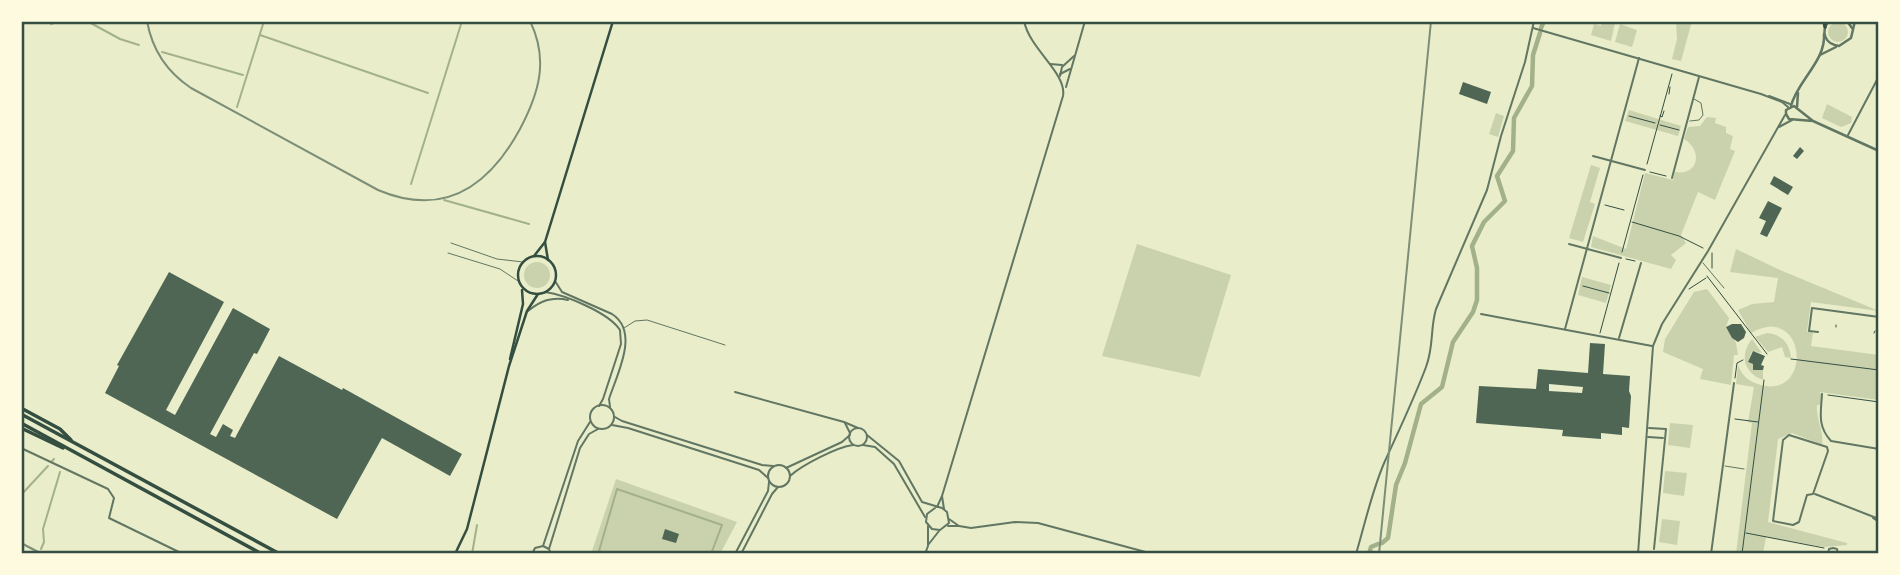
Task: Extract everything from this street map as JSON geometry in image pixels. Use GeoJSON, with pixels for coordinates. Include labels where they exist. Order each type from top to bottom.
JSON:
{"type":"FeatureCollection","features":[{"type":"Feature","properties":{"kind":"highway"},"geometry":{"type":"LineString","coordinates":[[1825,27],[1826,21]]}},
{"type":"Feature","properties":{"kind":"highway"},"geometry":{"type":"LineString","coordinates":[[21,408],[60,429],[75,443]]}},
{"type":"Feature","properties":{"kind":"highway"},"geometry":{"type":"LineString","coordinates":[[21,414],[280,554]]}},
{"type":"Feature","properties":{"kind":"highway"},"geometry":{"type":"LineString","coordinates":[[21,426],[71,450],[262,554]]}},
{"type":"Feature","properties":{"kind":"main road"},"geometry":{"type":"LineString","coordinates":[[455,554],[467,529],[523,304],[518,271],[523,262],[534,256],[545,242],[613,21]]}},
{"type":"Feature","properties":{"kind":"main road"},"geometry":{"type":"LineString","coordinates":[[522,288],[538,294],[545,292],[555,281],[555,269],[548,260],[545,242]]}},
{"type":"Feature","properties":{"kind":"main road"},"geometry":{"type":"LineString","coordinates":[[534,256],[548,260]]}},
{"type":"Feature","properties":{"kind":"main road"},"geometry":{"type":"LineString","coordinates":[[509,366],[527,311],[538,294]]}},
{"type":"Feature","properties":{"kind":"street"},"geometry":{"type":"LineString","coordinates":[[1024,21],[1046,62],[1058,73],[1064,86],[1063,95]]}},
{"type":"Feature","properties":{"kind":"street"},"geometry":{"type":"LineString","coordinates":[[926,520],[942,496],[1043,169],[1085,21]]}},
{"type":"Feature","properties":{"kind":"street"},"geometry":{"type":"LineString","coordinates":[[1356,554],[1385,462],[1394,447],[1426,367],[1432,348],[1436,309],[1486,192],[1524,66],[1534,21]]}},
{"type":"Feature","properties":{"kind":"street"},"geometry":{"type":"LineString","coordinates":[[1847,21],[1852,32]]}},
{"type":"Feature","properties":{"kind":"street"},"geometry":{"type":"LineString","coordinates":[[1817,58],[1849,40],[1855,21]]}},
{"type":"Feature","properties":{"kind":"street"},"geometry":{"type":"LineString","coordinates":[[1638,554],[1653,346],[1662,324],[1708,251],[1817,58],[1824,42],[1825,27]]}},
{"type":"Feature","properties":{"kind":"street"},"geometry":{"type":"LineString","coordinates":[[1532,28],[1761,94],[1786,100],[1795,95]]}},
{"type":"Feature","properties":{"kind":"street"},"geometry":{"type":"LineString","coordinates":[[1824,34],[1830,43],[1842,45]]}},
{"type":"Feature","properties":{"kind":"street"},"geometry":{"type":"LineString","coordinates":[[1058,73],[1076,53]]}},
{"type":"Feature","properties":{"kind":"street"},"geometry":{"type":"LineString","coordinates":[[1565,330],[1639,58]]}},
{"type":"Feature","properties":{"kind":"street"},"geometry":{"type":"LineString","coordinates":[[1046,62],[1066,64]]}},
{"type":"Feature","properties":{"kind":"street"},"geometry":{"type":"LineString","coordinates":[[1058,73],[1067,72],[1073,65]]}},
{"type":"Feature","properties":{"kind":"street"},"geometry":{"type":"LineString","coordinates":[[1672,178],[1699,76]]}},
{"type":"Feature","properties":{"kind":"street"},"geometry":{"type":"LineString","coordinates":[[1848,136],[1879,76]]}},
{"type":"Feature","properties":{"kind":"street"},"geometry":{"type":"LineString","coordinates":[[1793,120],[1798,110],[1798,90]]}},
{"type":"Feature","properties":{"kind":"street"},"geometry":{"type":"LineString","coordinates":[[1761,94],[1879,151]]}},
{"type":"Feature","properties":{"kind":"street"},"geometry":{"type":"LineString","coordinates":[[1786,100],[1789,107]]}},
{"type":"Feature","properties":{"kind":"street"},"geometry":{"type":"LineString","coordinates":[[1786,114],[1793,120]]}},
{"type":"Feature","properties":{"kind":"street"},"geometry":{"type":"LineString","coordinates":[[1778,127],[1793,120],[1813,121]]}},
{"type":"Feature","properties":{"kind":"street"},"geometry":{"type":"LineString","coordinates":[[1593,156],[1645,170]]}},
{"type":"Feature","properties":{"kind":"street"},"geometry":{"type":"LineString","coordinates":[[1569,244],[1621,258]]}},
{"type":"Feature","properties":{"kind":"street"},"geometry":{"type":"LineString","coordinates":[[1619,339],[1641,262]]}},
{"type":"Feature","properties":{"kind":"street"},"geometry":{"type":"LineString","coordinates":[[555,281],[562,292],[612,314],[624,328],[626,344],[609,399],[615,416],[622,421],[762,465],[780,465],[786,468],[790,476]]}},
{"type":"Feature","properties":{"kind":"street"},"geometry":{"type":"LineString","coordinates":[[543,546],[578,441],[590,422],[591,412],[603,399],[621,344],[621,330],[609,318],[573,301],[545,292]]}},
{"type":"Feature","properties":{"kind":"street"},"geometry":{"type":"LineString","coordinates":[[527,311],[538,303],[555,298],[573,301]]}},
{"type":"Feature","properties":{"kind":"street"},"geometry":{"type":"LineString","coordinates":[[1818,332],[1809,331],[1812,308],[1879,317]]}},
{"type":"Feature","properties":{"kind":"street"},"geometry":{"type":"LineString","coordinates":[[1481,314],[1653,346]]}},
{"type":"Feature","properties":{"kind":"street"},"geometry":{"type":"LineString","coordinates":[[1711,554],[1734,383]]}},
{"type":"Feature","properties":{"kind":"street"},"geometry":{"type":"LineString","coordinates":[[736,392],[858,428],[898,460],[920,500],[945,510]]}},
{"type":"Feature","properties":{"kind":"street"},"geometry":{"type":"LineString","coordinates":[[1822,394],[1818,417],[1830,441],[1879,449]]}},
{"type":"Feature","properties":{"kind":"street"},"geometry":{"type":"LineString","coordinates":[[599,405],[610,407]]}},
{"type":"Feature","properties":{"kind":"street"},"geometry":{"type":"LineString","coordinates":[[551,554],[549,549],[580,448],[589,433],[607,429],[612,425],[615,416]]}},
{"type":"Feature","properties":{"kind":"street"},"geometry":{"type":"LineString","coordinates":[[590,422],[598,429]]}},
{"type":"Feature","properties":{"kind":"street"},"geometry":{"type":"LineString","coordinates":[[844,422],[853,444]]}},
{"type":"Feature","properties":{"kind":"street"},"geometry":{"type":"LineString","coordinates":[[612,425],[759,470],[779,487]]}},
{"type":"Feature","properties":{"kind":"street"},"geometry":{"type":"LineString","coordinates":[[786,468],[842,442],[858,428]]}},
{"type":"Feature","properties":{"kind":"street"},"geometry":{"type":"LineString","coordinates":[[1647,428],[1665,429],[1654,549]]}},
{"type":"Feature","properties":{"kind":"street"},"geometry":{"type":"LineString","coordinates":[[863,445],[867,435]]}},
{"type":"Feature","properties":{"kind":"street"},"geometry":{"type":"LineString","coordinates":[[1813,494],[1828,451],[1827,447],[1789,435],[1783,440],[1773,521],[1793,525],[1799,522],[1807,495],[1813,494],[1879,521]]}},
{"type":"Feature","properties":{"kind":"street"},"geometry":{"type":"LineString","coordinates":[[1647,437],[1665,438]]}},
{"type":"Feature","properties":{"kind":"street"},"geometry":{"type":"LineString","coordinates":[[741,554],[772,494],[788,483],[790,476],[799,469],[853,444],[874,446],[894,464],[928,525],[925,554]]}},
{"type":"Feature","properties":{"kind":"street"},"geometry":{"type":"LineString","coordinates":[[21,448],[108,489],[114,498],[109,517],[183,554]]}},
{"type":"Feature","properties":{"kind":"street"},"geometry":{"type":"LineString","coordinates":[[735,554],[768,491],[768,472],[773,466]]}},
{"type":"Feature","properties":{"kind":"street"},"geometry":{"type":"LineString","coordinates":[[942,496],[949,519],[959,526]]}},
{"type":"Feature","properties":{"kind":"street"},"geometry":{"type":"LineString","coordinates":[[947,526],[949,519]]}},
{"type":"Feature","properties":{"kind":"street"},"geometry":{"type":"LineString","coordinates":[[928,545],[940,530],[947,526],[971,528],[1030,522],[1153,554]]}},
{"type":"Feature","properties":{"kind":"street"},"geometry":{"type":"LineString","coordinates":[[928,525],[932,529],[940,530]]}},
{"type":"Feature","properties":{"kind":"street"},"geometry":{"type":"LineString","coordinates":[[532,554],[535,548],[543,546],[549,549]]}},
{"type":"Feature","properties":{"kind":"street"},"geometry":{"type":"LineString","coordinates":[[1828,554],[1830,549],[1836,548],[1838,554]]}},
{"type":"Feature","properties":{"kind":"lane"},"geometry":{"type":"LineString","coordinates":[[1687,121],[1699,120],[1703,115],[1701,103],[1693,98]]}},
{"type":"Feature","properties":{"kind":"lane"},"geometry":{"type":"LineString","coordinates":[[451,243],[497,259],[523,262]]}},
{"type":"Feature","properties":{"kind":"lane"},"geometry":{"type":"LineString","coordinates":[[447,253],[500,269],[518,281]]}},
{"type":"Feature","properties":{"kind":"lane"},"geometry":{"type":"LineString","coordinates":[[1701,262],[1724,288]]}},
{"type":"Feature","properties":{"kind":"lane"},"geometry":{"type":"LineString","coordinates":[[624,328],[635,320],[647,320],[724,345]]}},
{"type":"Feature","properties":{"kind":"lane"},"geometry":{"type":"LineString","coordinates":[[1723,466],[1744,469]]}},
{"type":"Feature","properties":{"kind":"path"},"geometry":{"type":"LineString","coordinates":[[1599,335],[1653,149],[1673,68]]}},
{"type":"Feature","properties":{"kind":"path"},"geometry":{"type":"LineString","coordinates":[[1668,87],[1671,88],[1669,94]]}},
{"type":"Feature","properties":{"kind":"path"},"geometry":{"type":"LineString","coordinates":[[1660,116],[1662,117],[1664,111]]}},
{"type":"Feature","properties":{"kind":"path"},"geometry":{"type":"LineString","coordinates":[[1624,114],[1684,132]]}},
{"type":"Feature","properties":{"kind":"path"},"geometry":{"type":"LineString","coordinates":[[1645,170],[1672,178]]}},
{"type":"Feature","properties":{"kind":"path"},"geometry":{"type":"LineString","coordinates":[[1600,204],[1624,210]]}},
{"type":"Feature","properties":{"kind":"path"},"geometry":{"type":"LineString","coordinates":[[1631,221],[1679,236],[1708,251]]}},
{"type":"Feature","properties":{"kind":"path"},"geometry":{"type":"LineString","coordinates":[[1683,292],[1700,284],[1707,276],[1713,267],[1712,253]]}},
{"type":"Feature","properties":{"kind":"path"},"geometry":{"type":"LineString","coordinates":[[1621,258],[1641,262]]}},
{"type":"Feature","properties":{"kind":"path"},"geometry":{"type":"LineString","coordinates":[[1707,276],[1767,354]]}},
{"type":"Feature","properties":{"kind":"path"},"geometry":{"type":"LineString","coordinates":[[1577,285],[1611,294]]}},
{"type":"Feature","properties":{"kind":"path"},"geometry":{"type":"LineString","coordinates":[[1793,359],[1879,370]]}},
{"type":"Feature","properties":{"kind":"path"},"geometry":{"type":"LineString","coordinates":[[1734,383],[1737,363],[1743,360]]}},
{"type":"Feature","properties":{"kind":"path"},"geometry":{"type":"LineString","coordinates":[[1742,554],[1764,380]]}},
{"type":"Feature","properties":{"kind":"path"},"geometry":{"type":"LineString","coordinates":[[1822,394],[1879,402]]}},
{"type":"Feature","properties":{"kind":"path"},"geometry":{"type":"LineString","coordinates":[[1730,418],[1758,422]]}},
{"type":"Feature","properties":{"kind":"path"},"geometry":{"type":"LineString","coordinates":[[1744,533],[1830,549]]}},
{"type":"Feature","properties":{"kind":"green space"},"geometry":{"type":"Polygon","coordinates":[[[1602,21],[1615,23],[1611,41],[1591,35],[1594,24],[1601,26],[1602,21]]]}},
{"type":"Feature","properties":{"kind":"green space"},"geometry":{"type":"Polygon","coordinates":[[[1676,21],[1692,21],[1681,61],[1672,59],[1677,39],[1676,21]]]}},
{"type":"Feature","properties":{"kind":"green space"},"geometry":{"type":"Polygon","coordinates":[[[1838,22],[1845,25],[1848,32],[1845,39],[1838,42],[1831,39],[1828,32],[1831,25],[1838,22]]]}},
{"type":"Feature","properties":{"kind":"green space"},"geometry":{"type":"Polygon","coordinates":[[[1620,24],[1637,30],[1632,47],[1615,42],[1620,24]]]}},
{"type":"Feature","properties":{"kind":"green space"},"geometry":{"type":"Polygon","coordinates":[[[1827,104],[1852,117],[1851,123],[1841,127],[1822,118],[1827,104]]]}},
{"type":"Feature","properties":{"kind":"green space"},"geometry":{"type":"Polygon","coordinates":[[[1629,110],[1681,126],[1678,136],[1625,121],[1629,110]]]}},
{"type":"Feature","properties":{"kind":"green space"},"geometry":{"type":"Polygon","coordinates":[[[1496,113],[1504,116],[1498,137],[1489,134],[1496,113]]]}},
{"type":"Feature","properties":{"kind":"green space"},"geometry":{"type":"Polygon","coordinates":[[[1707,117],[1716,118],[1715,123],[1726,127],[1726,133],[1733,136],[1730,149],[1735,151],[1715,200],[1698,192],[1681,235],[1686,243],[1671,255],[1676,260],[1671,269],[1591,247],[1593,236],[1626,249],[1645,173],[1673,180],[1675,172],[1689,170],[1696,161],[1696,155],[1684,139],[1688,127],[1700,126],[1707,117]]]}},
{"type":"Feature","properties":{"kind":"green space"},"geometry":{"type":"Polygon","coordinates":[[[1591,165],[1600,168],[1590,202],[1595,204],[1583,242],[1569,238],[1591,165]]]}},
{"type":"Feature","properties":{"kind":"green space"},"geometry":{"type":"Polygon","coordinates":[[[1137,244],[1231,275],[1200,377],[1102,356],[1137,244]]]}},
{"type":"Feature","properties":{"kind":"green space"},"geometry":{"type":"Polygon","coordinates":[[[1736,249],[1879,311],[1811,302],[1807,331],[1813,333],[1811,346],[1879,355],[1876,382],[1879,382],[1879,400],[1819,392],[1822,394],[1817,410],[1822,445],[1792,433],[1778,439],[1768,522],[1847,545],[1824,547],[1766,537],[1763,554],[1736,554],[1752,423],[1748,422],[1754,387],[1736,384],[1738,365],[1744,376],[1753,382],[1778,386],[1789,378],[1795,367],[1797,353],[1784,330],[1770,327],[1751,333],[1738,310],[1752,304],[1774,302],[1778,278],[1730,272],[1736,249]]]}},
{"type":"Feature","properties":{"kind":"green space"},"geometry":{"type":"Polygon","coordinates":[[[537,262],[546,266],[550,275],[546,284],[537,288],[528,284],[524,275],[528,266],[537,262]]]}},
{"type":"Feature","properties":{"kind":"green space"},"geometry":{"type":"Polygon","coordinates":[[[1582,277],[1611,285],[1606,303],[1578,295],[1582,277]]]}},
{"type":"Feature","properties":{"kind":"green space"},"geometry":{"type":"Polygon","coordinates":[[[1707,289],[1729,318],[1726,327],[1736,343],[1738,355],[1734,355],[1731,385],[1700,379],[1703,369],[1663,352],[1665,339],[1694,292],[1707,289]]]}},
{"type":"Feature","properties":{"kind":"green space"},"geometry":{"type":"Polygon","coordinates":[[[1767,333],[1784,340],[1791,358],[1785,357],[1782,347],[1768,352],[1755,337],[1767,333]]]}},
{"type":"Feature","properties":{"kind":"green space"},"geometry":{"type":"Polygon","coordinates":[[[1752,339],[1762,353],[1752,351],[1748,362],[1753,364],[1753,370],[1763,370],[1763,380],[1751,373],[1745,363],[1746,351],[1752,339]]]}},
{"type":"Feature","properties":{"kind":"green space"},"geometry":{"type":"Polygon","coordinates":[[[1670,423],[1693,425],[1690,448],[1668,445],[1670,423]]]}},
{"type":"Feature","properties":{"kind":"green space"},"geometry":{"type":"Polygon","coordinates":[[[1665,471],[1687,473],[1684,496],[1663,493],[1665,471]]]}},
{"type":"Feature","properties":{"kind":"green space"},"geometry":{"type":"Polygon","coordinates":[[[616,479],[737,522],[720,554],[591,554],[616,479]]]}},
{"type":"Feature","properties":{"kind":"green space"},"geometry":{"type":"Polygon","coordinates":[[[1662,519],[1680,521],[1677,545],[1659,542],[1662,519]]]}},
{"type":"Feature","properties":{"kind":"building"},"geometry":{"type":"Polygon","coordinates":[[[1463,82],[1491,92],[1487,104],[1459,94],[1463,82]]]}},
{"type":"Feature","properties":{"kind":"building"},"geometry":{"type":"Polygon","coordinates":[[[1800,147],[1804,151],[1797,159],[1793,156],[1800,147]]]}},
{"type":"Feature","properties":{"kind":"building"},"geometry":{"type":"Polygon","coordinates":[[[1774,176],[1793,187],[1788,195],[1770,184],[1774,176]]]}},
{"type":"Feature","properties":{"kind":"building"},"geometry":{"type":"Polygon","coordinates":[[[1768,201],[1782,208],[1767,237],[1760,234],[1766,221],[1759,218],[1768,201]]]}},
{"type":"Feature","properties":{"kind":"building"},"geometry":{"type":"Polygon","coordinates":[[[169,272],[224,302],[166,410],[175,415],[233,308],[270,329],[210,434],[216,437],[223,424],[233,430],[230,436],[235,438],[279,356],[462,454],[450,476],[382,438],[337,519],[105,393],[119,366],[117,365],[169,272]]]}},
{"type":"Feature","properties":{"kind":"building"},"geometry":{"type":"Polygon","coordinates":[[[1741,324],[1746,332],[1744,338],[1738,342],[1732,338],[1726,327],[1741,324]]]}},
{"type":"Feature","properties":{"kind":"building"},"geometry":{"type":"Polygon","coordinates":[[[1590,343],[1605,344],[1603,374],[1630,376],[1629,428],[1622,427],[1622,435],[1601,433],[1601,439],[1562,436],[1563,430],[1476,423],[1479,386],[1536,389],[1538,369],[1588,373],[1590,343]],[[1549,384],[1549,391],[1582,393],[1583,387],[1549,384]]]}},
{"type":"Feature","properties":{"kind":"building"},"geometry":{"type":"Polygon","coordinates":[[[1753,351],[1765,356],[1761,365],[1764,366],[1763,370],[1753,370],[1753,364],[1748,362],[1753,351]]]}},
{"type":"Feature","properties":{"kind":"building"},"geometry":{"type":"Polygon","coordinates":[[[665,529],[679,534],[676,543],[662,539],[665,529]]]}},
{"type":"Feature","properties":{"kind":"waterway"},"geometry":{"type":"LineString","coordinates":[[51,24],[60,21]]}},
{"type":"Feature","properties":{"kind":"waterway"},"geometry":{"type":"LineString","coordinates":[[87,21],[120,39],[139,45]]}},
{"type":"Feature","properties":{"kind":"waterway"},"geometry":{"type":"LineString","coordinates":[[237,107],[264,21]]}},
{"type":"Feature","properties":{"kind":"waterway"},"geometry":{"type":"LineString","coordinates":[[411,184],[462,21]]}},
{"type":"Feature","properties":{"kind":"waterway"},"geometry":{"type":"LineString","coordinates":[[1541,28],[1544,21]]}},
{"type":"Feature","properties":{"kind":"waterway"},"geometry":{"type":"LineString","coordinates":[[1382,543],[1388,538],[1396,485],[1405,463],[1421,404],[1442,387],[1453,342],[1473,312],[1477,300],[1477,268],[1472,246],[1484,222],[1505,201],[1497,176],[1513,151],[1514,118],[1532,86],[1533,55],[1540,33]]}},
{"type":"Feature","properties":{"kind":"waterway"},"geometry":{"type":"LineString","coordinates":[[260,35],[428,93]]}},
{"type":"Feature","properties":{"kind":"waterway"},"geometry":{"type":"LineString","coordinates":[[162,52],[243,75]]}},
{"type":"Feature","properties":{"kind":"waterway"},"geometry":{"type":"LineString","coordinates":[[444,200],[529,224]]}},
{"type":"Feature","properties":{"kind":"waterway"},"geometry":{"type":"LineString","coordinates":[[21,495],[48,466]]}},
{"type":"Feature","properties":{"kind":"waterway"},"geometry":{"type":"LineString","coordinates":[[41,549],[44,542],[43,529],[60,472]]}},
{"type":"Feature","properties":{"kind":"waterway"},"geometry":{"type":"LineString","coordinates":[[607,554],[599,551],[617,489],[722,525],[711,554]]}},
{"type":"Feature","properties":{"kind":"waterway"},"geometry":{"type":"LineString","coordinates":[[472,554],[477,525]]}},
{"type":"Feature","properties":{"kind":"waterway"},"geometry":{"type":"LineString","coordinates":[[1369,554],[1371,547],[1378,544]]}},
{"type":"Feature","properties":{"kind":"railway"},"geometry":{"type":"LineString","coordinates":[[147,21],[162,59],[175,75],[191,88],[378,190],[402,198],[424,200],[444,198],[479,181],[494,167],[520,129],[537,89],[539,76],[539,49],[530,21]]}},
{"type":"Feature","properties":{"kind":"railway"},"geometry":{"type":"LineString","coordinates":[[1379,554],[1431,21]]}},
{"type":"Feature","properties":{"kind":"railway"},"geometry":{"type":"LineString","coordinates":[[21,543],[42,554]]}}]}
